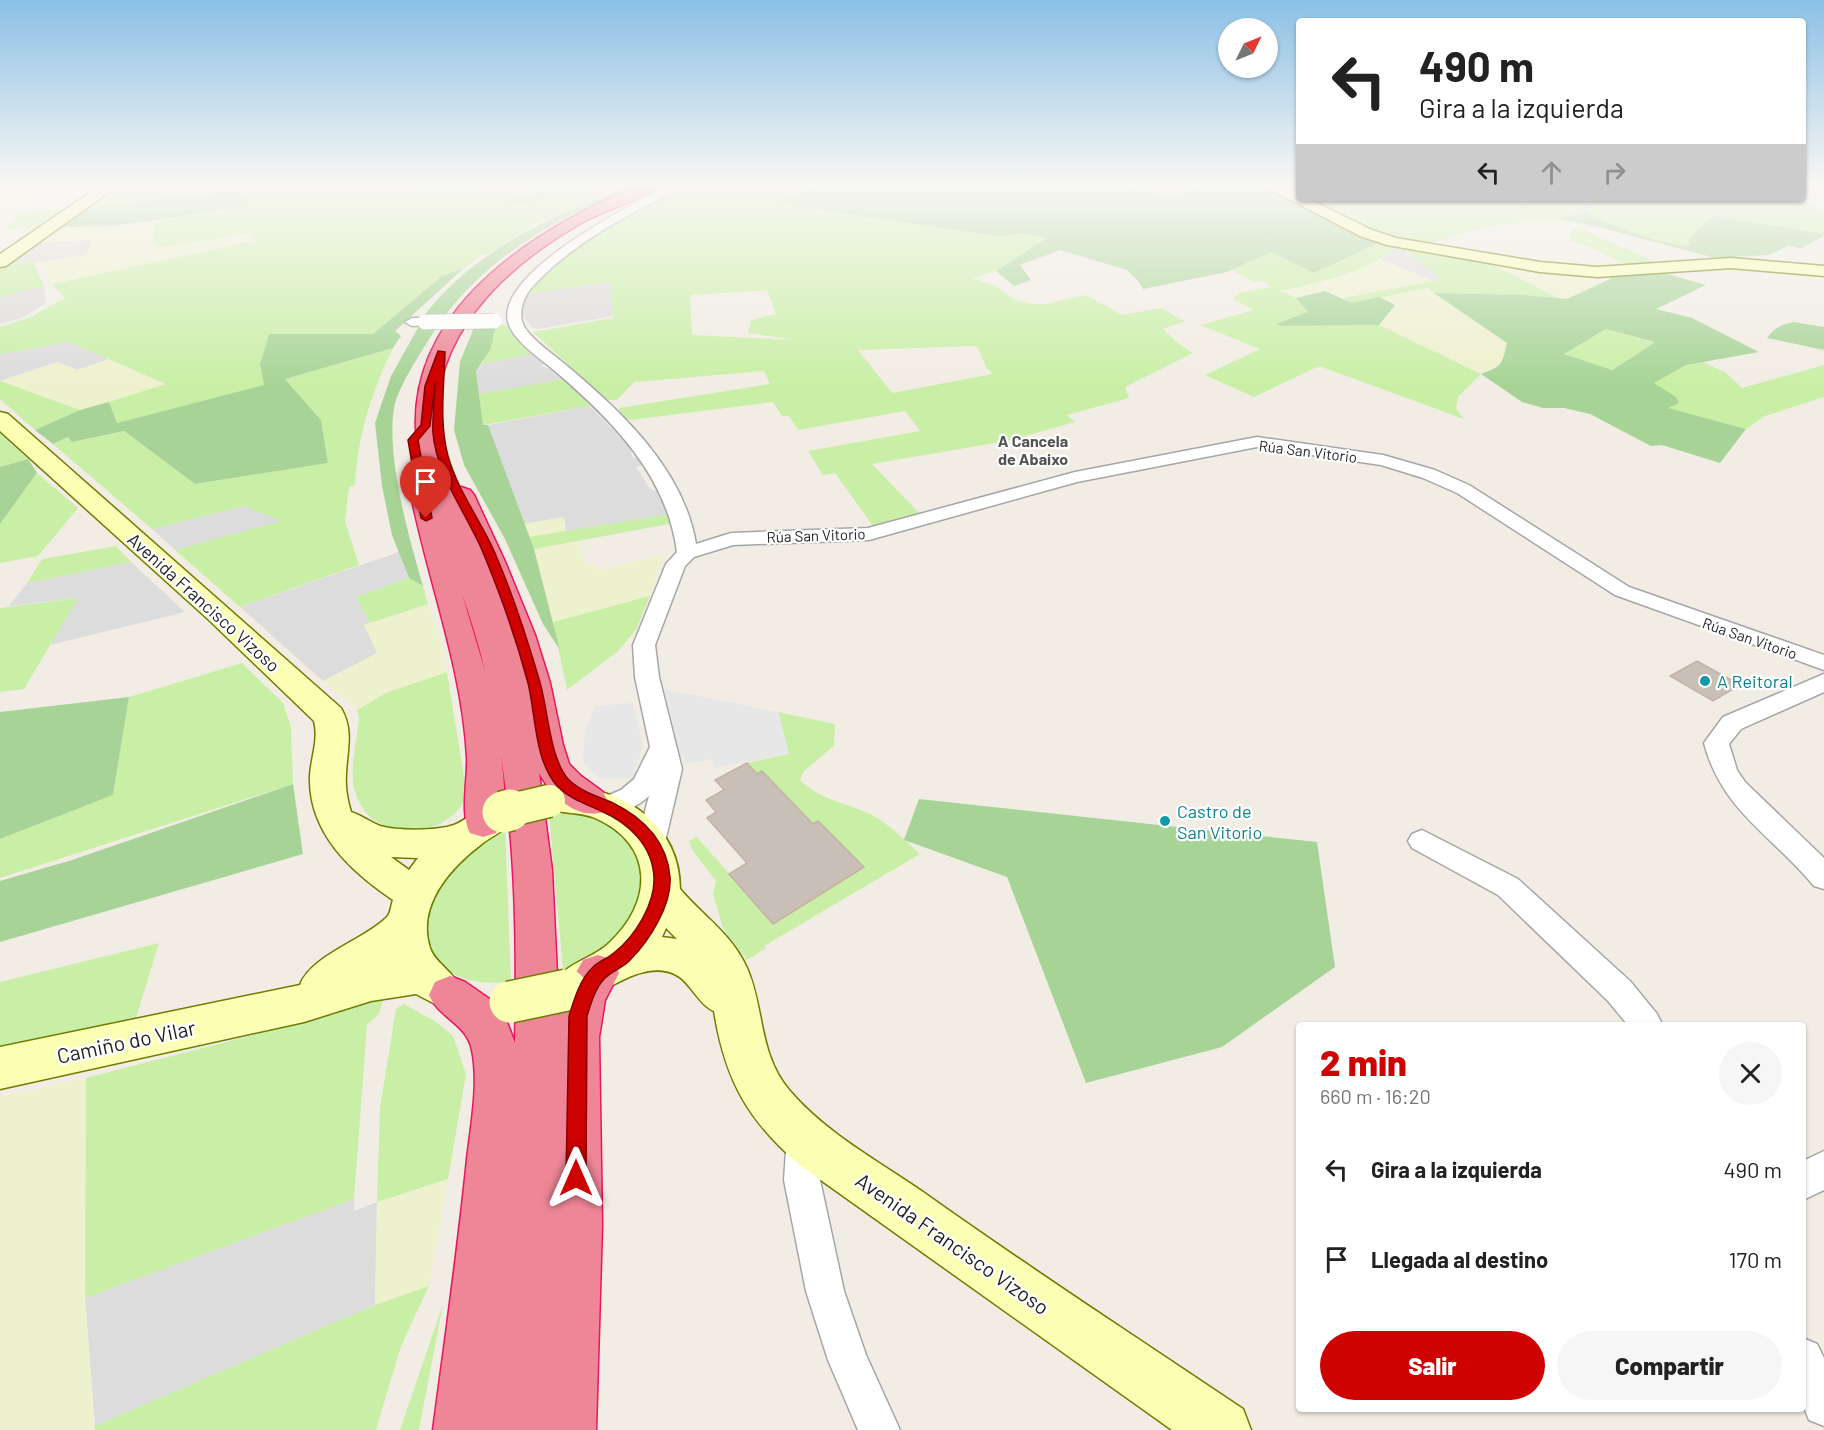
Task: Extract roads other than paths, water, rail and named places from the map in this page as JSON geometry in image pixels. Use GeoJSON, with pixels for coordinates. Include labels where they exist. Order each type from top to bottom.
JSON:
{"type":"FeatureCollection","features":[{"type":"Feature","properties":{"kind":"highway"},"geometry":{"type":"LineString","coordinates":[[426,332],[468,305],[514,260],[528,251]]}},
{"type":"Feature","properties":{"kind":"highway"},"geometry":{"type":"LineString","coordinates":[[426,332],[430,386],[426,426],[432,468],[500,668],[518,752],[528,820],[537,976],[536,1113],[534,1191],[514,1430]]}},
{"type":"Feature","properties":{"kind":"highway"},"geometry":{"type":"LineString","coordinates":[[426,332],[438,433],[444,459],[488,550],[517,625],[534,684],[551,764],[563,783],[598,804]]}},
{"type":"Feature","properties":{"kind":"highway"},"geometry":{"type":"LineString","coordinates":[[426,426],[413,440],[426,518],[463,648],[476,709],[488,785],[483,825]]}},
{"type":"Feature","properties":{"kind":"highway"},"geometry":{"type":"LineString","coordinates":[[567,1430],[576,1225],[578,1016],[584,996],[596,973]]}},
{"type":"Feature","properties":{"kind":"highway"},"geometry":{"type":"LineString","coordinates":[[436,985],[485,1021],[495,1051],[497,1093],[488,1204],[462,1430]]}},
{"type":"Feature","properties":{"kind":"street"},"geometry":{"type":"LineString","coordinates":[[0,262],[16,251]]}},
{"type":"Feature","properties":{"kind":"street"},"geometry":{"type":"LineString","coordinates":[[566,251],[520,291],[513,307],[514,321],[534,344],[628,432],[678,506],[686,532],[687,553],[676,564],[644,645],[647,677],[669,769],[651,842]]}},
{"type":"Feature","properties":{"kind":"street"},"geometry":{"type":"LineString","coordinates":[[1445,251],[1529,265],[1597,272],[1731,263],[1824,271]]}},
{"type":"Feature","properties":{"kind":"street"},"geometry":{"type":"LineString","coordinates":[[426,332],[494,321],[514,321]]}},
{"type":"Feature","properties":{"kind":"street","name":"Avenida Francisco Vizoso"},"geometry":{"type":"LineString","coordinates":[[0,419],[281,669],[329,716],[335,737],[328,780],[335,818],[352,848],[410,910]]}},
{"type":"Feature","properties":{"kind":"street","name":"Rúa San Vitorio"},"geometry":{"type":"LineString","coordinates":[[687,553],[731,539],[869,534],[1075,477],[1257,442],[1383,460],[1430,474],[1463,489],[1622,591],[1824,663]]}},
{"type":"Feature","properties":{"kind":"street"},"geometry":{"type":"LineString","coordinates":[[1821,869],[1755,811],[1725,773],[1716,743],[1732,723],[1801,695],[1824,682]]}},
{"type":"Feature","properties":{"kind":"street"},"geometry":{"type":"LineString","coordinates":[[335,818],[366,838],[394,846],[483,825],[549,801],[598,804],[632,798],[646,786],[662,747]]}},
{"type":"Feature","properties":{"kind":"street"},"geometry":{"type":"LineString","coordinates":[[596,973],[642,935],[661,894],[662,877],[658,853],[644,831],[598,804]]}},
{"type":"Feature","properties":{"kind":"street"},"geometry":{"type":"LineString","coordinates":[[252,1013],[298,995],[336,976],[410,910],[441,858],[483,825]]}},
{"type":"Feature","properties":{"kind":"street"},"geometry":{"type":"LineString","coordinates":[[1422,841],[1508,887],[1619,991],[1644,1022]]}},
{"type":"Feature","properties":{"kind":"street","name":"Avenida Francisco Vizoso"},"geometry":{"type":"LineString","coordinates":[[661,894],[675,914],[704,940],[726,967],[741,1042],[760,1090],[804,1137],[921,1222],[1222,1430]]}},
{"type":"Feature","properties":{"kind":"street"},"geometry":{"type":"LineString","coordinates":[[410,910],[411,955],[436,985]]}},
{"type":"Feature","properties":{"kind":"street","name":"Avenida Francisco Vizoso"},"geometry":{"type":"LineString","coordinates":[[252,1013],[304,1003],[371,982],[436,985],[510,1002],[596,973],[666,953],[698,964],[736,1014]]}},
{"type":"Feature","properties":{"kind":"street","name":"Camiño do Vilar"},"geometry":{"type":"LineString","coordinates":[[0,1068],[252,1013]]}},
{"type":"Feature","properties":{"kind":"street"},"geometry":{"type":"LineString","coordinates":[[804,1137],[802,1180],[825,1291],[848,1360],[879,1430]]}},
{"type":"Feature","properties":{"kind":"street"},"geometry":{"type":"LineString","coordinates":[[1806,1180],[1824,1169]]}},
{"type":"Feature","properties":{"kind":"street"},"geometry":{"type":"LineString","coordinates":[[1806,1365],[1824,1405]]}},
{"type":"Feature","properties":{"kind":"place","name":"A Reitoral"},"geometry":{"type":"Point","coordinates":[1705,681]}},
{"type":"Feature","properties":{"kind":"place","name":"Castro de San Vitorio"},"geometry":{"type":"Point","coordinates":[1165,821]}},
{"type":"Feature","properties":{"kind":"district","name":"A Cancela de Abaixo"},"geometry":{"type":"Point","coordinates":[1033,449]}}]}
